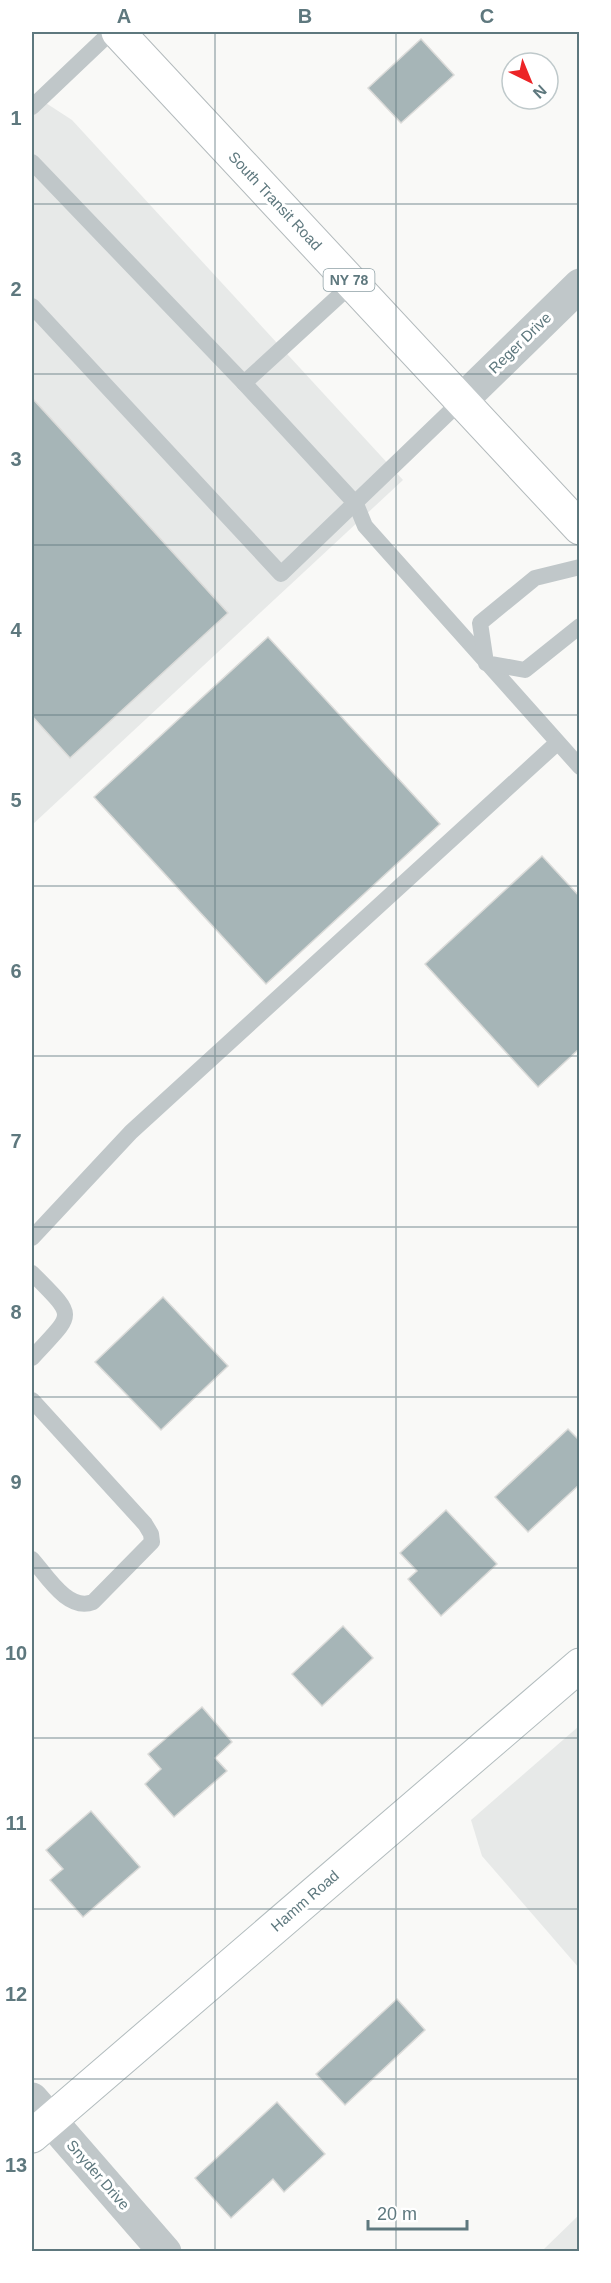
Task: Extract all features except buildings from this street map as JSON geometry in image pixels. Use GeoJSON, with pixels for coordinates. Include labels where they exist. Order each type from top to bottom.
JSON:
{"type":"FeatureCollection","features":[{"type":"Feature","properties":{"kind":"main road","name":"South Transit Road"},"geometry":{"type":"LineString","coordinates":[[119,32],[579,528]]}},
{"type":"Feature","properties":{"kind":"main road","name":"Hamm Road"},"geometry":{"type":"LineString","coordinates":[[38,2118],[579,1665]]}},
{"type":"Feature","properties":{"kind":"street","name":"Reger Drive"},"geometry":{"type":"LineString","coordinates":[[461,401],[579,285]]}},
{"type":"Feature","properties":{"kind":"street","name":"Snyder Drive"},"geometry":{"type":"LineString","coordinates":[[38,2118],[165,2252]]}},
{"type":"Feature","properties":{"kind":"lane"},"geometry":{"type":"LineString","coordinates":[[32,107],[119,32]]}},
{"type":"Feature","properties":{"kind":"lane"},"geometry":{"type":"LineString","coordinates":[[32,162],[244,383],[356,504],[365,526],[579,767]]}},
{"type":"Feature","properties":{"kind":"lane"},"geometry":{"type":"LineString","coordinates":[[244,383],[352,284]]}},
{"type":"Feature","properties":{"kind":"lane"},"geometry":{"type":"LineString","coordinates":[[32,306],[280,574],[356,504],[461,401]]}},
{"type":"Feature","properties":{"kind":"lane"},"geometry":{"type":"LineString","coordinates":[[486,663],[480,623],[535,578],[579,567]]}},
{"type":"Feature","properties":{"kind":"lane"},"geometry":{"type":"LineString","coordinates":[[486,663],[525,670],[579,626]]}},
{"type":"Feature","properties":{"kind":"lane"},"geometry":{"type":"LineString","coordinates":[[32,1238],[131,1132],[557,743]]}},
{"type":"Feature","properties":{"kind":"lane"},"geometry":{"type":"LineString","coordinates":[[32,1273],[63,1305],[66,1313],[65,1323],[32,1358]]}},
{"type":"Feature","properties":{"kind":"lane"},"geometry":{"type":"LineString","coordinates":[[32,1400],[145,1524],[151,1534],[152,1542],[93,1602],[86,1605],[69,1600],[32,1559]]}},
{"type":"Feature","properties":{"kind":"shaded area"},"geometry":{"type":"Polygon","coordinates":[[[32,94],[72,120],[403,480],[32,825],[32,94]]]}},
{"type":"Feature","properties":{"kind":"shaded area"},"geometry":{"type":"Polygon","coordinates":[[[579,1726],[579,1968],[482,1856],[471,1820],[579,1726]]]}},
{"type":"Feature","properties":{"kind":"shaded area"},"geometry":{"type":"Polygon","coordinates":[[[579,2215],[579,2251],[542,2251],[579,2215]]]}}]}
